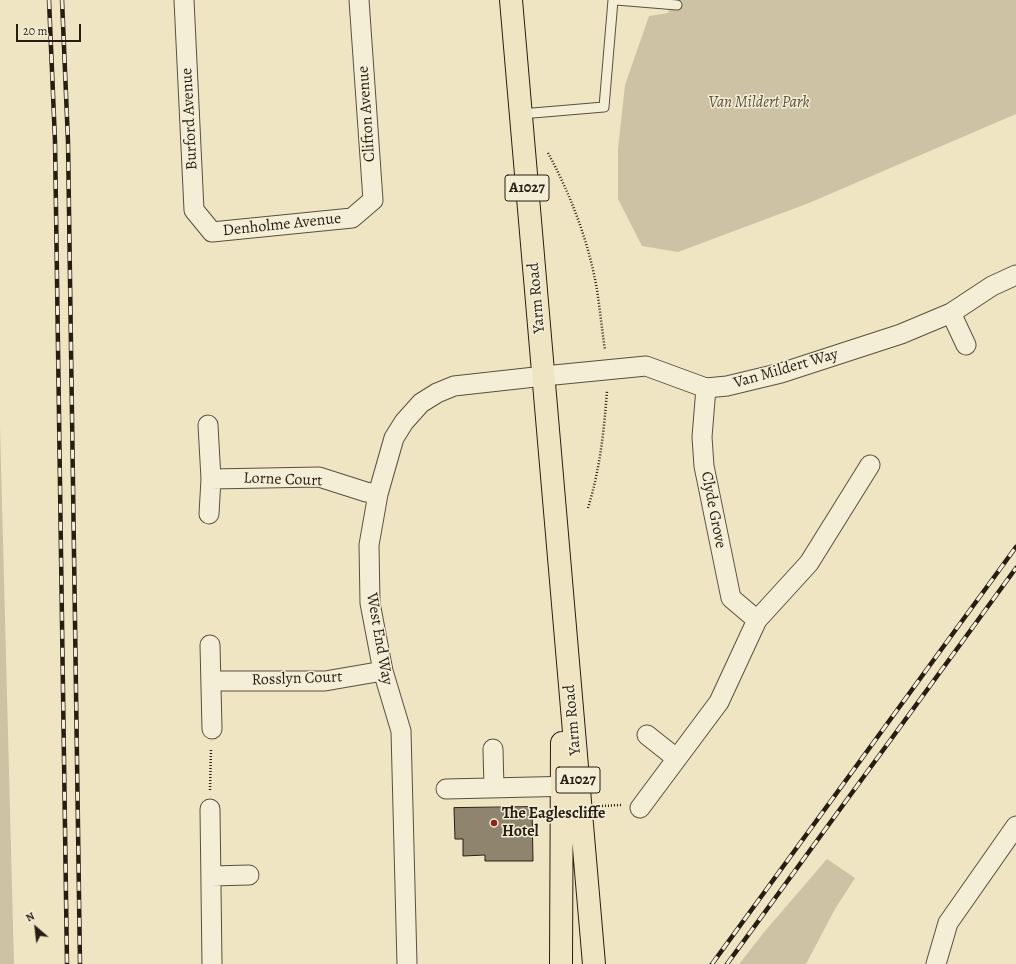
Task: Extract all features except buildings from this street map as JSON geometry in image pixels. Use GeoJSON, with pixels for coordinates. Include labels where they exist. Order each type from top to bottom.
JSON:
{"type":"FeatureCollection","features":[{"type":"Feature","properties":{"kind":"main road","name":"Yarm Road"},"geometry":{"type":"LineString","coordinates":[[511,0],[563,595],[570,787],[562,964]]}},
{"type":"Feature","properties":{"kind":"main road","name":"Yarm Road"},"geometry":{"type":"LineString","coordinates":[[570,787],[594,964]]}},
{"type":"Feature","properties":{"kind":"street","name":"Burford Avenue"},"geometry":{"type":"LineString","coordinates":[[184,0],[194,210],[212,232]]}},
{"type":"Feature","properties":{"kind":"street","name":"Clifton Avenue"},"geometry":{"type":"LineString","coordinates":[[352,218],[373,200],[359,0]]}},
{"type":"Feature","properties":{"kind":"street","name":"Denholme Avenue"},"geometry":{"type":"LineString","coordinates":[[212,232],[352,218]]}},
{"type":"Feature","properties":{"kind":"street","name":"Van Mildert Way"},"geometry":{"type":"LineString","coordinates":[[544,376],[646,366],[706,388],[727,386],[781,373],[902,334],[951,313],[992,286],[1016,275]]}},
{"type":"Feature","properties":{"kind":"street"},"geometry":{"type":"LineString","coordinates":[[951,313],[966,346]]}},
{"type":"Feature","properties":{"kind":"street","name":"West End Way"},"geometry":{"type":"LineString","coordinates":[[407,964],[401,731],[383,671],[370,603],[369,545],[378,494],[394,438],[404,422],[421,403],[454,386],[544,376]]}},
{"type":"Feature","properties":{"kind":"street","name":"Clyde Grove"},"geometry":{"type":"LineString","coordinates":[[706,388],[702,438],[704,466],[731,598],[757,620]]}},
{"type":"Feature","properties":{"kind":"street"},"geometry":{"type":"LineString","coordinates":[[208,425],[211,479],[209,514]]}},
{"type":"Feature","properties":{"kind":"street"},"geometry":{"type":"LineString","coordinates":[[633,807],[676,758],[719,702],[757,620],[810,564],[870,465]]}},
{"type":"Feature","properties":{"kind":"street","name":"Lorne Court"},"geometry":{"type":"LineString","coordinates":[[211,479],[319,477],[366,492],[378,494]]}},
{"type":"Feature","properties":{"kind":"street"},"geometry":{"type":"LineString","coordinates":[[210,645],[212,729]]}},
{"type":"Feature","properties":{"kind":"street","name":"Rosslyn Court"},"geometry":{"type":"LineString","coordinates":[[211,681],[325,681],[383,671]]}},
{"type":"Feature","properties":{"kind":"street"},"geometry":{"type":"LineString","coordinates":[[647,735],[676,758]]}},
{"type":"Feature","properties":{"kind":"street"},"geometry":{"type":"LineString","coordinates":[[493,749],[494,788]]}},
{"type":"Feature","properties":{"kind":"street"},"geometry":{"type":"LineString","coordinates":[[446,789],[570,787]]}},
{"type":"Feature","properties":{"kind":"street"},"geometry":{"type":"LineString","coordinates":[[210,809],[212,964]]}},
{"type":"Feature","properties":{"kind":"street"},"geometry":{"type":"LineString","coordinates":[[936,964],[948,923],[1016,826]]}},
{"type":"Feature","properties":{"kind":"street"},"geometry":{"type":"LineString","coordinates":[[211,876],[249,874]]}},
{"type":"Feature","properties":{"kind":"lane"},"geometry":{"type":"LineString","coordinates":[[521,114],[604,107],[613,0]]}},
{"type":"Feature","properties":{"kind":"lane"},"geometry":{"type":"LineString","coordinates":[[616,0],[677,5]]}},
{"type":"Feature","properties":{"kind":"path"},"geometry":{"type":"LineString","coordinates":[[545,149],[566,189],[589,254],[597,289],[605,354]]}},
{"type":"Feature","properties":{"kind":"path"},"geometry":{"type":"LineString","coordinates":[[588,508],[597,479],[603,443],[607,389]]}},
{"type":"Feature","properties":{"kind":"path"},"geometry":{"type":"LineString","coordinates":[[210,809],[212,729]]}},
{"type":"Feature","properties":{"kind":"path"},"geometry":{"type":"LineString","coordinates":[[600,806],[633,807]]}},
{"type":"Feature","properties":{"kind":"green space","name":"Van Mildert Park"},"geometry":{"type":"Polygon","coordinates":[[[671,0],[1016,0],[1016,114],[809,203],[678,252],[642,246],[618,199],[618,149],[625,85],[649,16],[668,13],[671,0]]]}},
{"type":"Feature","properties":{"kind":"green space"},"geometry":{"type":"Polygon","coordinates":[[[0,425],[14,964],[0,964],[0,425]]]}},
{"type":"Feature","properties":{"kind":"green space"},"geometry":{"type":"Polygon","coordinates":[[[827,859],[855,878],[835,909],[806,964],[739,964],[765,931],[827,859]]]}},
{"type":"Feature","properties":{"kind":"railway"},"geometry":{"type":"LineString","coordinates":[[49,0],[55,141],[67,964]]}},
{"type":"Feature","properties":{"kind":"railway"},"geometry":{"type":"LineString","coordinates":[[62,0],[68,141],[80,964]]}},
{"type":"Feature","properties":{"kind":"railway"},"geometry":{"type":"LineString","coordinates":[[712,964],[1016,547]]}},
{"type":"Feature","properties":{"kind":"railway"},"geometry":{"type":"LineString","coordinates":[[727,964],[1016,568]]}},
{"type":"Feature","properties":{"kind":"place","name":"The Eaglescliffe Hotel"},"geometry":{"type":"Point","coordinates":[494,823]}}]}
